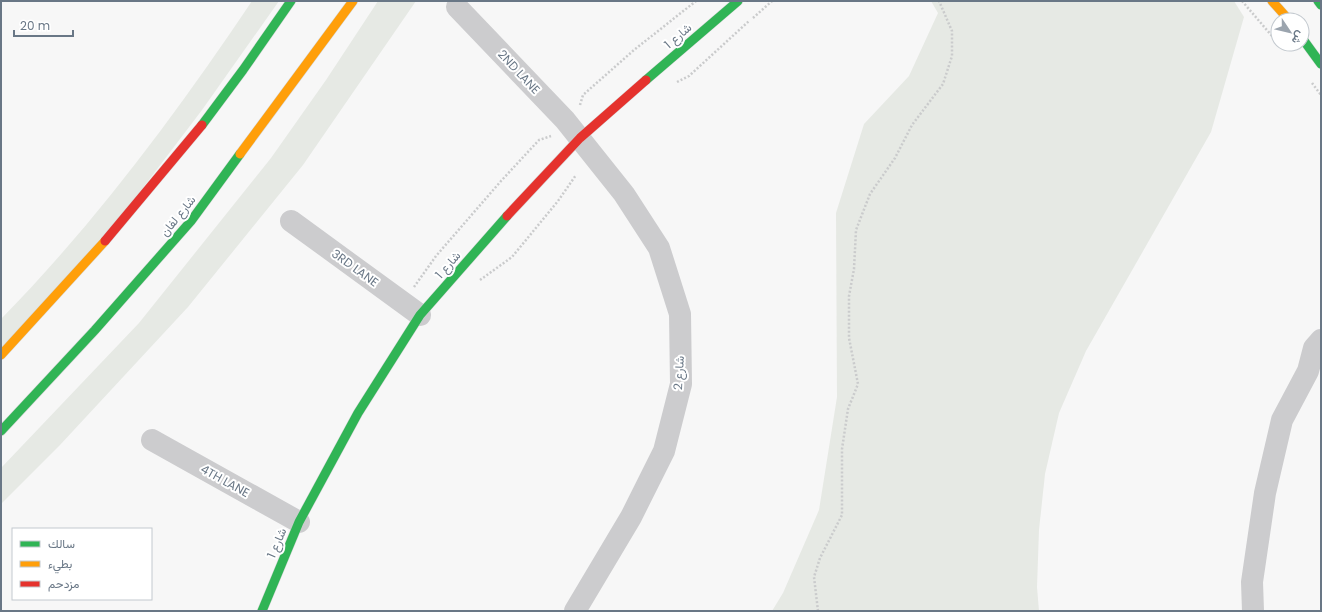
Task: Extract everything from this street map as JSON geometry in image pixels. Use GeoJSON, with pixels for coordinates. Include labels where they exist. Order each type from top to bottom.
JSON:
{"type":"FeatureCollection","features":[{"type":"Feature","properties":{"kind":"street"},"geometry":{"type":"LineString","coordinates":[[1,355],[54,300],[149,191],[226,93],[291,1]]}},
{"type":"Feature","properties":{"kind":"street","name":"شارع لفان"},"geometry":{"type":"LineString","coordinates":[[1,431],[95,330],[191,221],[353,1]]}},
{"type":"Feature","properties":{"kind":"street","name":"شارع 1"},"geometry":{"type":"LineString","coordinates":[[262,611],[299,522],[358,413],[411,309],[507,216],[580,138],[683,47],[738,1]]}},
{"type":"Feature","properties":{"kind":"street"},"geometry":{"type":"LineString","coordinates":[[1272,1],[1281,12]]}},
{"type":"Feature","properties":{"kind":"street"},"geometry":{"type":"LineString","coordinates":[[1318,1],[1321,5]]}},
{"type":"Feature","properties":{"kind":"street","name":"2ND LANE"},"geometry":{"type":"LineString","coordinates":[[457,7],[580,138]]}},
{"type":"Feature","properties":{"kind":"street"},"geometry":{"type":"LineString","coordinates":[[1310,49],[1321,64]]}},
{"type":"Feature","properties":{"kind":"street","name":"شارع 2"},"geometry":{"type":"LineString","coordinates":[[575,611],[631,517],[664,451],[681,384],[680,314],[659,248],[624,194],[580,138]]}},
{"type":"Feature","properties":{"kind":"street","name":"3RD LANE"},"geometry":{"type":"LineString","coordinates":[[291,221],[411,309]]}},
{"type":"Feature","properties":{"kind":"street"},"geometry":{"type":"LineString","coordinates":[[1253,611],[1252,582],[1265,493],[1282,420],[1314,369],[1314,348],[1321,340]]}},
{"type":"Feature","properties":{"kind":"street","name":"4TH LANE"},"geometry":{"type":"LineString","coordinates":[[152,440],[299,522]]}},
{"type":"Feature","properties":{"kind":"path"},"geometry":{"type":"LineString","coordinates":[[580,105],[583,95],[634,50],[696,1]]}},
{"type":"Feature","properties":{"kind":"path"},"geometry":{"type":"LineString","coordinates":[[818,611],[814,577],[820,558],[842,515],[842,449],[848,409],[858,384],[849,338],[849,296],[854,269],[856,230],[870,194],[895,158],[912,125],[943,84],[952,56],[952,31],[939,1]]}},
{"type":"Feature","properties":{"kind":"path"},"geometry":{"type":"LineString","coordinates":[[1242,1],[1270,34]]}},
{"type":"Feature","properties":{"kind":"path"},"geometry":{"type":"LineString","coordinates":[[411,309],[436,256],[539,140],[553,135]]}},
{"type":"Feature","properties":{"kind":"path"},"geometry":{"type":"LineString","coordinates":[[480,281],[512,257],[558,201],[578,172]]}},
{"type":"Feature","properties":{"kind":"shaded area"},"geometry":{"type":"Polygon","coordinates":[[[252,1],[279,1],[202,110],[126,210],[1,350],[1,319],[70,244],[134,166],[224,43],[252,1]]]}},
{"type":"Feature","properties":{"kind":"shaded area"},"geometry":{"type":"Polygon","coordinates":[[[378,1],[416,1],[303,165],[188,307],[60,445],[1,504],[1,468],[139,323],[271,158],[326,80],[378,1]]]}},
{"type":"Feature","properties":{"kind":"shaded area"},"geometry":{"type":"Polygon","coordinates":[[[931,1],[1234,1],[1244,17],[1211,132],[1086,351],[1059,413],[1045,474],[1039,530],[1037,587],[1039,611],[772,611],[783,593],[819,510],[837,397],[836,213],[864,124],[909,76],[938,13],[931,1]]]}},
{"type":"Feature","properties":{"kind":"traffic: fast"},"geometry":{"type":"LineString","coordinates":[[202,125],[243,70],[291,1]]}},
{"type":"Feature","properties":{"kind":"traffic: fast"},"geometry":{"type":"LineString","coordinates":[[646,80],[738,1]]}},
{"type":"Feature","properties":{"kind":"traffic: fast"},"geometry":{"type":"LineString","coordinates":[[1318,1],[1321,5]]}},
{"type":"Feature","properties":{"kind":"traffic: fast"},"geometry":{"type":"LineString","coordinates":[[1310,49],[1321,64]]}},
{"type":"Feature","properties":{"kind":"traffic: fast"},"geometry":{"type":"LineString","coordinates":[[1,431],[95,330],[191,221],[240,154]]}},
{"type":"Feature","properties":{"kind":"traffic: fast"},"geometry":{"type":"LineString","coordinates":[[262,611],[299,522],[358,413],[420,315],[507,216]]}},
{"type":"Feature","properties":{"kind":"traffic: slow"},"geometry":{"type":"LineString","coordinates":[[240,154],[353,1]]}},
{"type":"Feature","properties":{"kind":"traffic: slow"},"geometry":{"type":"LineString","coordinates":[[1272,1],[1282,12]]}},
{"type":"Feature","properties":{"kind":"traffic: slow"},"geometry":{"type":"LineString","coordinates":[[1,355],[105,241]]}},
{"type":"Feature","properties":{"kind":"traffic: jam"},"geometry":{"type":"LineString","coordinates":[[507,216],[580,138],[646,80]]}},
{"type":"Feature","properties":{"kind":"traffic: jam"},"geometry":{"type":"LineString","coordinates":[[105,241],[202,125]]}}]}
